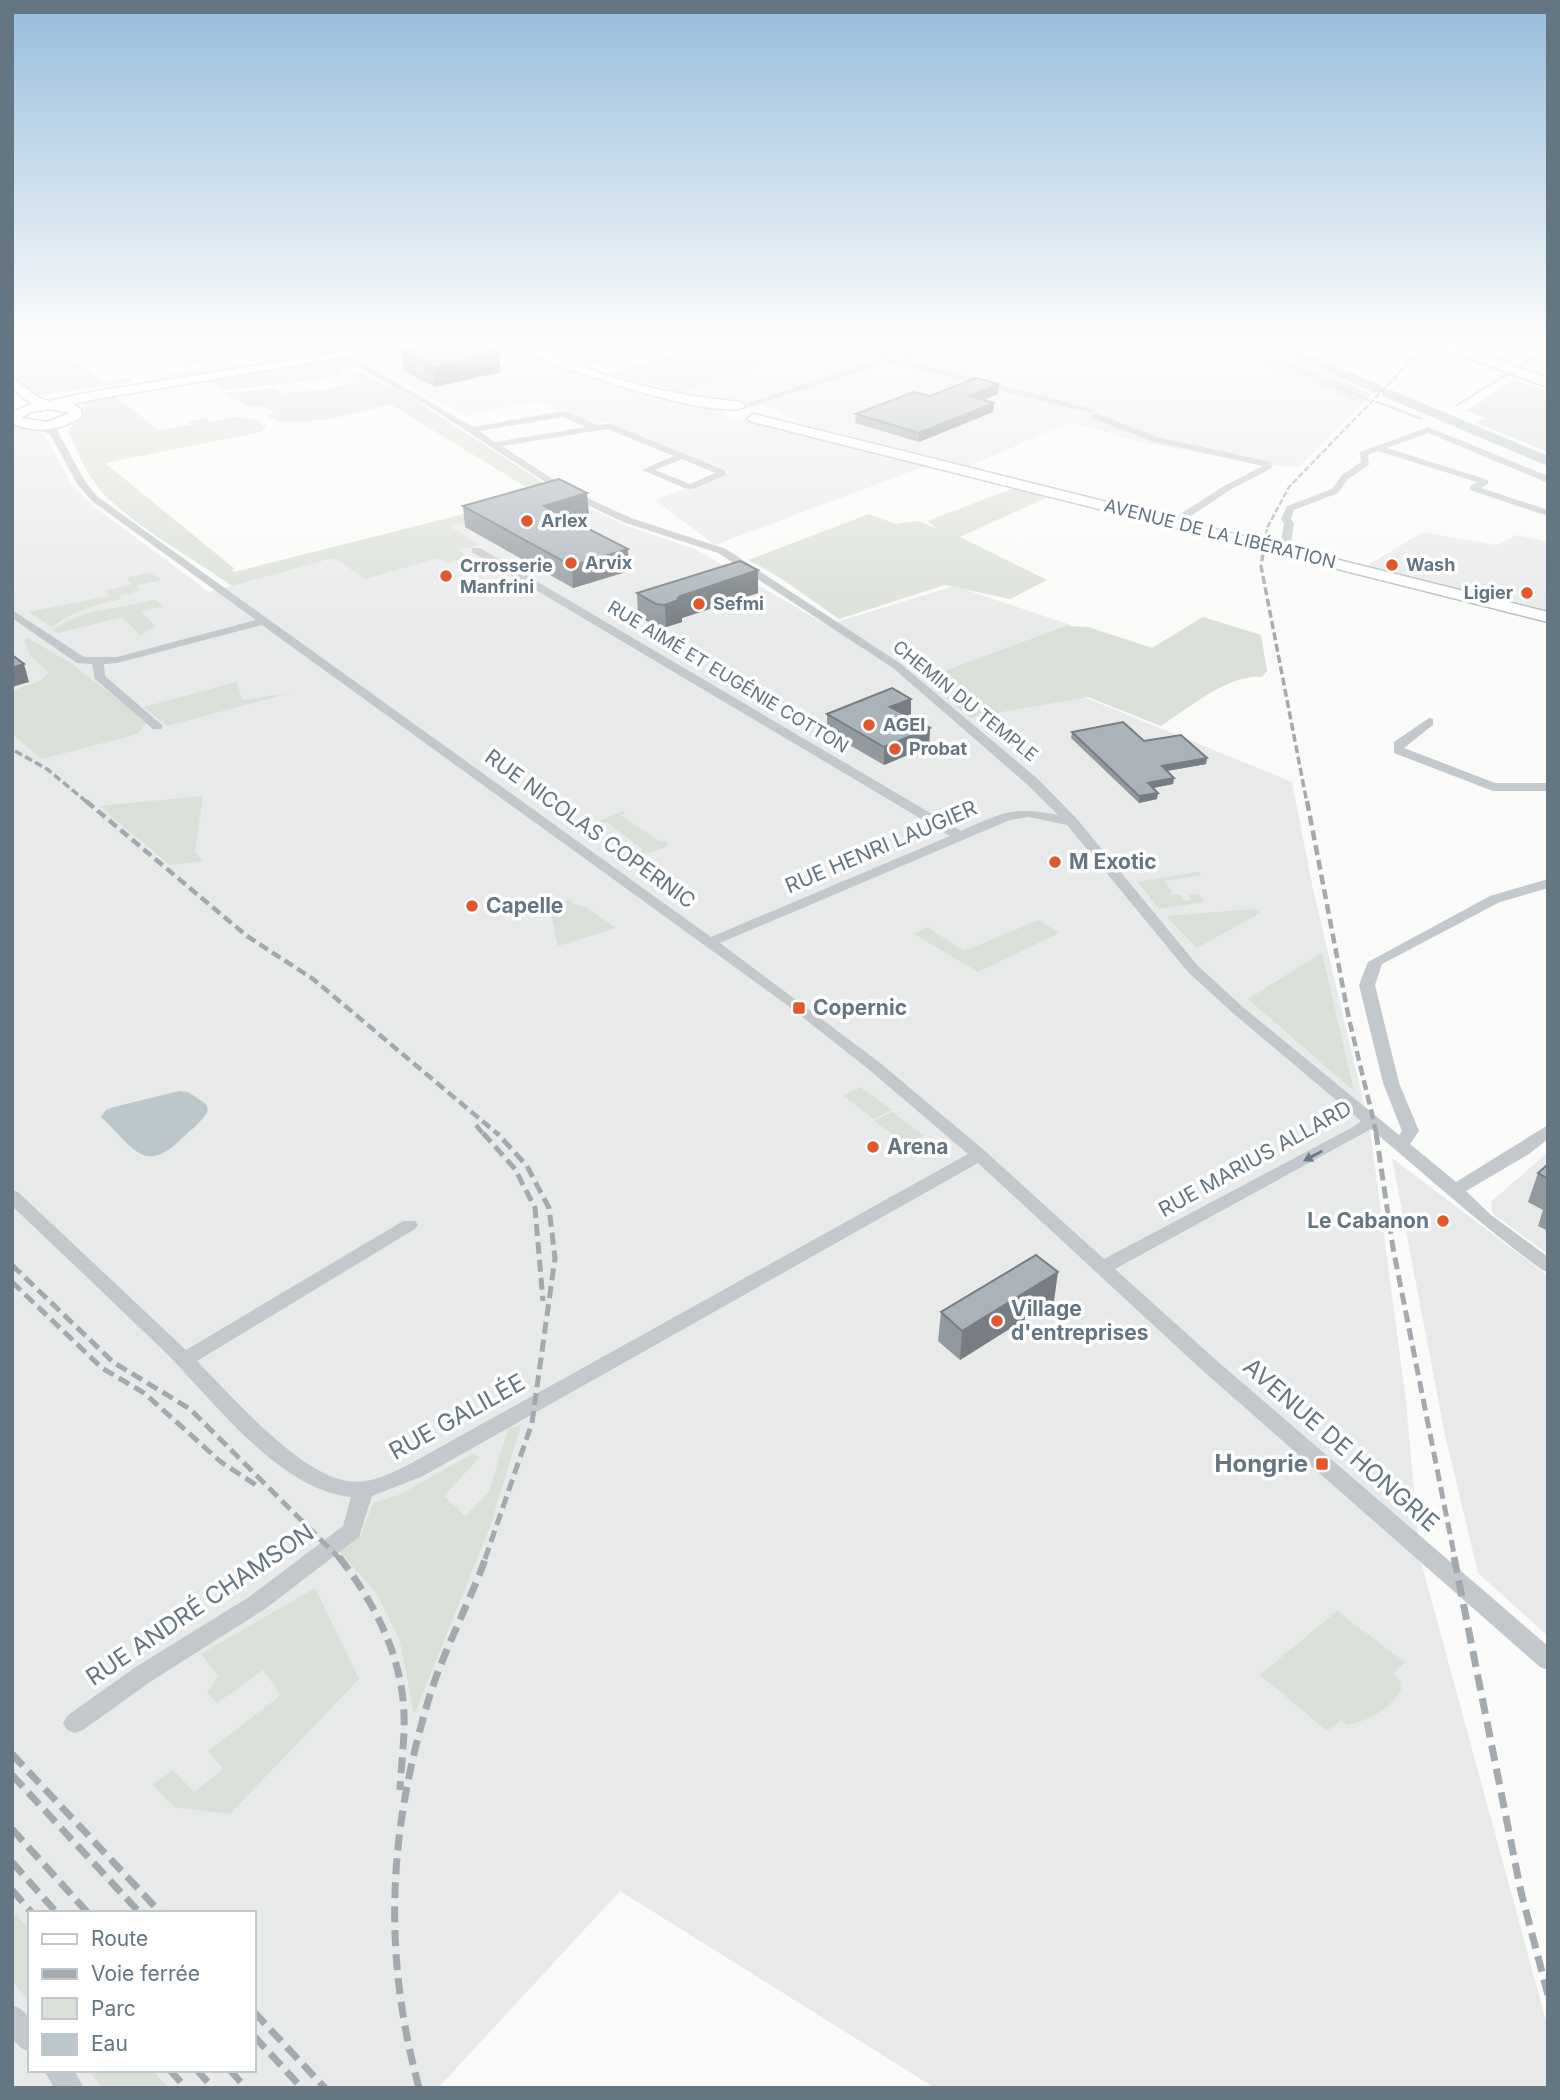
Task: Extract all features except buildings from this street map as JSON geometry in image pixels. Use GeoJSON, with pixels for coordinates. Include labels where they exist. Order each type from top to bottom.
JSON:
{"type":"FeatureCollection","features":[{"type":"Feature","properties":{"kind":"main road","name":"AVENUE DE LA LIBÉRATION"},"geometry":{"type":"LineString","coordinates":[[838,438],[1175,523],[1283,547],[1548,617]]}},
{"type":"Feature","properties":{"kind":"street","name":"RUE NICOLAS COPERNIC"},"geometry":{"type":"LineString","coordinates":[[63,438],[82,484],[95,499],[709,943],[873,1065],[979,1155],[1101,1268]]}},
{"type":"Feature","properties":{"kind":"street","name":"CHEMIN DU TEMPLE"},"geometry":{"type":"LineString","coordinates":[[482,438],[565,491],[627,520],[706,544],[761,575],[897,667],[1041,790],[1072,822],[1194,969],[1239,1012],[1371,1121]]}},
{"type":"Feature","properties":{"kind":"street"},"geometry":{"type":"LineString","coordinates":[[492,445],[532,438]]}},
{"type":"Feature","properties":{"kind":"street"},"geometry":{"type":"LineString","coordinates":[[638,438],[682,456],[693,461],[723,473],[690,487],[647,470],[682,456]]}},
{"type":"Feature","properties":{"kind":"street"},"geometry":{"type":"LineString","coordinates":[[1152,438],[1268,464],[1267,468],[1227,488],[1175,523]]}},
{"type":"Feature","properties":{"kind":"street"},"geometry":{"type":"LineString","coordinates":[[1283,547],[1290,508],[1335,491],[1345,477],[1366,463],[1363,454],[1405,438]]}},
{"type":"Feature","properties":{"kind":"street"},"geometry":{"type":"LineString","coordinates":[[1447,438],[1548,480]]}},
{"type":"Feature","properties":{"kind":"street"},"geometry":{"type":"LineString","coordinates":[[1377,448],[1485,482]]}},
{"type":"Feature","properties":{"kind":"street"},"geometry":{"type":"LineString","coordinates":[[1517,467],[1473,488],[1548,513]]}},
{"type":"Feature","properties":{"kind":"street","name":"RUE AIMÉ ET EUGÉNIE COTTON"},"geometry":{"type":"LineString","coordinates":[[476,550],[960,836]]}},
{"type":"Feature","properties":{"kind":"street"},"geometry":{"type":"LineString","coordinates":[[12,613],[81,661],[98,662],[117,660],[265,621]]}},
{"type":"Feature","properties":{"kind":"street"},"geometry":{"type":"LineString","coordinates":[[98,662],[99,677],[157,726]]}},
{"type":"Feature","properties":{"kind":"street"},"geometry":{"type":"LineString","coordinates":[[1429,722],[1398,745],[1398,750],[1493,786],[1548,787]]}},
{"type":"Feature","properties":{"kind":"street"},"geometry":{"type":"LineString","coordinates":[[1007,816],[1041,790]]}},
{"type":"Feature","properties":{"kind":"street","name":"RUE HENRI LAUGIER"},"geometry":{"type":"LineString","coordinates":[[709,943],[1007,816],[1028,813],[1072,822]]}},
{"type":"Feature","properties":{"kind":"street"},"geometry":{"type":"LineString","coordinates":[[1400,1145],[1411,1131],[1391,1083],[1367,985],[1375,962],[1495,899],[1547,884]]}},
{"type":"Feature","properties":{"kind":"street","name":"RUE MARIUS ALLARD"},"geometry":{"type":"LineString","coordinates":[[1101,1268],[1360,1131],[1371,1121],[1455,1190],[1485,1219],[1548,1266]]}},
{"type":"Feature","properties":{"kind":"street"},"geometry":{"type":"LineString","coordinates":[[1455,1190],[1524,1150],[1548,1130]]}},
{"type":"Feature","properties":{"kind":"street","name":"RUE GALILÉE"},"geometry":{"type":"LineString","coordinates":[[12,1196],[238,1414],[306,1472],[332,1485],[364,1489],[382,1485],[424,1465],[979,1155]]}},
{"type":"Feature","properties":{"kind":"street"},"geometry":{"type":"LineString","coordinates":[[184,1360],[409,1225]]}},
{"type":"Feature","properties":{"kind":"street","name":"AVENUE DE HONGRIE"},"geometry":{"type":"LineString","coordinates":[[1101,1268],[1548,1660]]}},
{"type":"Feature","properties":{"kind":"street","name":"RUE ANDRÉ CHAMSON"},"geometry":{"type":"LineString","coordinates":[[75,1723],[142,1675],[257,1603],[352,1531],[364,1489]]}},
{"type":"Feature","properties":{"kind":"street"},"geometry":{"type":"LineString","coordinates":[[12,2018],[28,2037]]}},
{"type":"Feature","properties":{"kind":"street"},"geometry":{"type":"LineString","coordinates":[[59,2072],[71,2088]]}},
{"type":"Feature","properties":{"kind":"shaded area"},"geometry":{"type":"Polygon","coordinates":[[[12,438],[46,438],[73,486],[93,506],[209,592],[564,496],[622,524],[697,550],[827,625],[954,586],[1071,625],[926,681],[974,718],[1084,697],[1292,782],[1313,889],[1370,1129],[1406,1401],[1420,1558],[1548,2028],[1548,2088],[935,2088],[620,1891],[438,2088],[12,2088],[12,438]]]}},
{"type":"Feature","properties":{"kind":"shaded area"},"geometry":{"type":"Polygon","coordinates":[[[644,438],[822,438],[928,465],[715,545],[655,500],[730,473],[644,438]]]}},
{"type":"Feature","properties":{"kind":"shaded area"},"geometry":{"type":"Polygon","coordinates":[[[858,438],[1033,438],[969,466],[858,438]]]}},
{"type":"Feature","properties":{"kind":"shaded area"},"geometry":{"type":"Polygon","coordinates":[[[1126,438],[1328,438],[1299,467],[1264,465],[1126,438]]]}},
{"type":"Feature","properties":{"kind":"shaded area"},"geometry":{"type":"Polygon","coordinates":[[[1423,532],[1496,545],[1517,535],[1548,542],[1548,611],[1366,566],[1423,532]]]}},
{"type":"Feature","properties":{"kind":"shaded area"},"geometry":{"type":"Polygon","coordinates":[[[1548,1152],[1548,1254],[1492,1213],[1491,1202],[1548,1152]]]}},
{"type":"Feature","properties":{"kind":"shaded area"},"geometry":{"type":"Polygon","coordinates":[[[1392,1158],[1548,1276],[1548,1636],[1478,1573],[1445,1435],[1392,1158]]]}},
{"type":"Feature","properties":{"kind":"green space"},"geometry":{"type":"Polygon","coordinates":[[[72,438],[231,438],[105,463],[235,569],[232,570],[234,572],[539,495],[446,438],[474,438],[564,496],[451,527],[479,545],[458,550],[468,557],[448,563],[438,558],[365,579],[334,558],[232,586],[146,529],[114,504],[91,477],[72,438]]]}},
{"type":"Feature","properties":{"kind":"green space"},"geometry":{"type":"Polygon","coordinates":[[[1513,438],[1548,438],[1548,452],[1513,438]]]}},
{"type":"Feature","properties":{"kind":"green space"},"geometry":{"type":"Polygon","coordinates":[[[1016,487],[1052,495],[960,537],[1047,580],[1010,599],[945,585],[839,619],[779,577],[748,560],[869,514],[896,524],[918,521],[937,529],[928,521],[1016,487]]]}},
{"type":"Feature","properties":{"kind":"green space"},"geometry":{"type":"Polygon","coordinates":[[[149,572],[162,580],[136,586],[141,590],[77,612],[52,627],[28,612],[109,596],[105,591],[132,584],[126,578],[149,572]]]}},
{"type":"Feature","properties":{"kind":"green space"},"geometry":{"type":"Polygon","coordinates":[[[155,599],[163,606],[141,612],[156,626],[140,635],[122,617],[58,633],[53,630],[91,613],[155,599]]]}},
{"type":"Feature","properties":{"kind":"green space"},"geometry":{"type":"Polygon","coordinates":[[[1203,617],[1261,635],[1267,671],[1262,677],[1222,686],[1161,726],[1088,697],[970,718],[923,679],[1066,626],[1088,627],[1152,648],[1203,617]]]}},
{"type":"Feature","properties":{"kind":"green space"},"geometry":{"type":"Polygon","coordinates":[[[28,638],[72,664],[147,722],[137,734],[42,759],[12,734],[12,691],[40,681],[49,673],[30,655],[24,639],[28,638]]]}},
{"type":"Feature","properties":{"kind":"green space"},"geometry":{"type":"Polygon","coordinates":[[[237,682],[242,700],[290,693],[167,726],[144,707],[237,682]]]}},
{"type":"Feature","properties":{"kind":"green space"},"geometry":{"type":"Polygon","coordinates":[[[203,796],[195,852],[203,861],[170,865],[99,806],[203,796]]]}},
{"type":"Feature","properties":{"kind":"green space"},"geometry":{"type":"Polygon","coordinates":[[[623,811],[626,813],[620,815],[659,841],[667,841],[667,847],[642,855],[638,853],[643,849],[606,822],[595,823],[623,811]]]}},
{"type":"Feature","properties":{"kind":"green space"},"geometry":{"type":"Polygon","coordinates":[[[1198,872],[1201,875],[1164,881],[1173,892],[1169,893],[1171,895],[1180,894],[1185,901],[1192,900],[1189,895],[1198,894],[1204,902],[1159,909],[1138,882],[1198,872]]]}},
{"type":"Feature","properties":{"kind":"green space"},"geometry":{"type":"Polygon","coordinates":[[[572,900],[573,904],[585,907],[616,928],[558,946],[551,914],[566,912],[564,901],[572,900]]]}},
{"type":"Feature","properties":{"kind":"green space"},"geometry":{"type":"Polygon","coordinates":[[[1255,909],[1260,913],[1197,948],[1166,916],[1255,909]]]}},
{"type":"Feature","properties":{"kind":"green space"},"geometry":{"type":"Polygon","coordinates":[[[1039,920],[1059,933],[978,972],[914,934],[927,927],[964,951],[1039,920]]]}},
{"type":"Feature","properties":{"kind":"green space"},"geometry":{"type":"Polygon","coordinates":[[[1322,953],[1354,1091],[1248,999],[1322,953]]]}},
{"type":"Feature","properties":{"kind":"green space"},"geometry":{"type":"Polygon","coordinates":[[[860,1087],[892,1110],[874,1119],[843,1096],[860,1087]]]}},
{"type":"Feature","properties":{"kind":"green space"},"geometry":{"type":"Polygon","coordinates":[[[892,1112],[924,1136],[907,1145],[874,1121],[892,1112]]]}},
{"type":"Feature","properties":{"kind":"green space"},"geometry":{"type":"Polygon","coordinates":[[[521,1425],[490,1527],[414,1715],[400,1641],[377,1594],[340,1552],[361,1535],[373,1503],[399,1495],[472,1454],[480,1457],[444,1496],[465,1516],[489,1492],[508,1429],[521,1425]]]}},
{"type":"Feature","properties":{"kind":"green space"},"geometry":{"type":"Polygon","coordinates":[[[315,1588],[359,1679],[230,1814],[174,1807],[153,1785],[173,1770],[194,1792],[223,1769],[208,1751],[281,1695],[263,1670],[217,1703],[207,1693],[218,1676],[201,1654],[315,1588]]]}},
{"type":"Feature","properties":{"kind":"green space"},"geometry":{"type":"Polygon","coordinates":[[[1337,1611],[1405,1662],[1393,1674],[1400,1681],[1401,1690],[1384,1709],[1371,1717],[1347,1725],[1341,1720],[1327,1731],[1260,1675],[1337,1611]]]}},
{"type":"Feature","properties":{"kind":"green space"},"geometry":{"type":"Polygon","coordinates":[[[12,1911],[28,1928],[28,2000],[12,1981],[12,1911]]]}},
{"type":"Feature","properties":{"kind":"green space"},"geometry":{"type":"Polygon","coordinates":[[[90,2072],[155,2072],[168,2088],[103,2088],[90,2072]]]}},
{"type":"Feature","properties":{"kind":"water"},"geometry":{"type":"Polygon","coordinates":[[[1482,438],[1505,438],[1548,456],[1548,466],[1482,438]]]}},
{"type":"Feature","properties":{"kind":"water"},"geometry":{"type":"Polygon","coordinates":[[[179,1091],[188,1092],[206,1104],[208,1110],[193,1129],[158,1155],[139,1153],[101,1117],[106,1110],[114,1107],[179,1091]]]}},
{"type":"Feature","properties":{"kind":"railway"},"geometry":{"type":"LineString","coordinates":[[1265,544],[1267,528],[1289,487],[1336,438]]}},
{"type":"Feature","properties":{"kind":"railway"},"geometry":{"type":"LineString","coordinates":[[1265,542],[1261,566],[1307,803]]}},
{"type":"Feature","properties":{"kind":"railway"},"geometry":{"type":"LineString","coordinates":[[15,751],[47,769],[88,803]]}},
{"type":"Feature","properties":{"kind":"railway"},"geometry":{"type":"LineString","coordinates":[[86,801],[247,936],[313,979],[498,1134]]}},
{"type":"Feature","properties":{"kind":"railway"},"geometry":{"type":"LineString","coordinates":[[1307,801],[1349,1019],[1377,1135]]}},
{"type":"Feature","properties":{"kind":"railway"},"geometry":{"type":"LineString","coordinates":[[476,1125],[484,1135]]}},
{"type":"Feature","properties":{"kind":"railway"},"geometry":{"type":"LineString","coordinates":[[483,1133],[515,1169],[535,1208],[543,1301]]}},
{"type":"Feature","properties":{"kind":"railway"},"geometry":{"type":"LineString","coordinates":[[1376,1133],[1393,1248],[1455,1559]]}},
{"type":"Feature","properties":{"kind":"railway"},"geometry":{"type":"LineString","coordinates":[[485,1559],[532,1423],[555,1258],[549,1208],[527,1166],[498,1134]]}},
{"type":"Feature","properties":{"kind":"railway"},"geometry":{"type":"LineString","coordinates":[[12,1265],[113,1362],[190,1409],[340,1559]]}},
{"type":"Feature","properties":{"kind":"railway"},"geometry":{"type":"LineString","coordinates":[[12,1282],[102,1368],[144,1393],[221,1462],[259,1487]]}},
{"type":"Feature","properties":{"kind":"railway"},"geometry":{"type":"LineString","coordinates":[[339,1557],[364,1592],[384,1630],[398,1671],[404,1714],[400,1790]]}},
{"type":"Feature","properties":{"kind":"railway"},"geometry":{"type":"LineString","coordinates":[[419,2088],[407,2039],[395,1943],[398,1849],[404,1802],[427,1705],[486,1557]]}},
{"type":"Feature","properties":{"kind":"railway"},"geometry":{"type":"LineString","coordinates":[[1454,1557],[1521,1892],[1548,1995]]}},
{"type":"Feature","properties":{"kind":"railway"},"geometry":{"type":"LineString","coordinates":[[12,1754],[159,1911]]}},
{"type":"Feature","properties":{"kind":"railway"},"geometry":{"type":"LineString","coordinates":[[12,1775],[138,1911]]}},
{"type":"Feature","properties":{"kind":"railway"},"geometry":{"type":"LineString","coordinates":[[12,1829],[86,1911]]}},
{"type":"Feature","properties":{"kind":"railway"},"geometry":{"type":"LineString","coordinates":[[12,1862],[55,1911]]}},
{"type":"Feature","properties":{"kind":"railway"},"geometry":{"type":"LineString","coordinates":[[12,1890],[30,1911]]}},
{"type":"Feature","properties":{"kind":"railway"},"geometry":{"type":"LineString","coordinates":[[256,2014],[325,2088]]}},
{"type":"Feature","properties":{"kind":"railway"},"geometry":{"type":"LineString","coordinates":[[256,2038],[302,2088]]}},
{"type":"Feature","properties":{"kind":"railway"},"geometry":{"type":"LineString","coordinates":[[172,2072],[186,2088]]}},
{"type":"Feature","properties":{"kind":"railway"},"geometry":{"type":"LineString","coordinates":[[199,2072],[213,2088]]}},
{"type":"Feature","properties":{"kind":"railway"},"geometry":{"type":"LineString","coordinates":[[232,2072],[246,2088]]}},
{"type":"Feature","properties":{"kind":"place","name":"Arlex"},"geometry":{"type":"Point","coordinates":[527,521]}},
{"type":"Feature","properties":{"kind":"place","name":"Arvix"},"geometry":{"type":"Point","coordinates":[571,563]}},
{"type":"Feature","properties":{"kind":"place","name":"Wash"},"geometry":{"type":"Point","coordinates":[1392,565]}},
{"type":"Feature","properties":{"kind":"place","name":"Crrosserie Manfrini"},"geometry":{"type":"Point","coordinates":[446,576]}},
{"type":"Feature","properties":{"kind":"place","name":"Ligier"},"geometry":{"type":"Point","coordinates":[1527,593]}},
{"type":"Feature","properties":{"kind":"place","name":"Sefmi"},"geometry":{"type":"Point","coordinates":[699,604]}},
{"type":"Feature","properties":{"kind":"place","name":"AGEI"},"geometry":{"type":"Point","coordinates":[869,725]}},
{"type":"Feature","properties":{"kind":"place","name":"Probat"},"geometry":{"type":"Point","coordinates":[895,749]}},
{"type":"Feature","properties":{"kind":"place","name":"M Exotic"},"geometry":{"type":"Point","coordinates":[1055,862]}},
{"type":"Feature","properties":{"kind":"place","name":"Capelle"},"geometry":{"type":"Point","coordinates":[472,906]}},
{"type":"Feature","properties":{"kind":"place","name":"Copernic"},"geometry":{"type":"Point","coordinates":[799,1008]}},
{"type":"Feature","properties":{"kind":"place","name":"Arena"},"geometry":{"type":"Point","coordinates":[873,1147]}},
{"type":"Feature","properties":{"kind":"place","name":"Le Cabanon"},"geometry":{"type":"Point","coordinates":[1443,1221]}},
{"type":"Feature","properties":{"kind":"place","name":"Village d'entreprises"},"geometry":{"type":"Point","coordinates":[997,1321]}},
{"type":"Feature","properties":{"kind":"place","name":"Hongrie"},"geometry":{"type":"Point","coordinates":[1322,1464]}}]}
